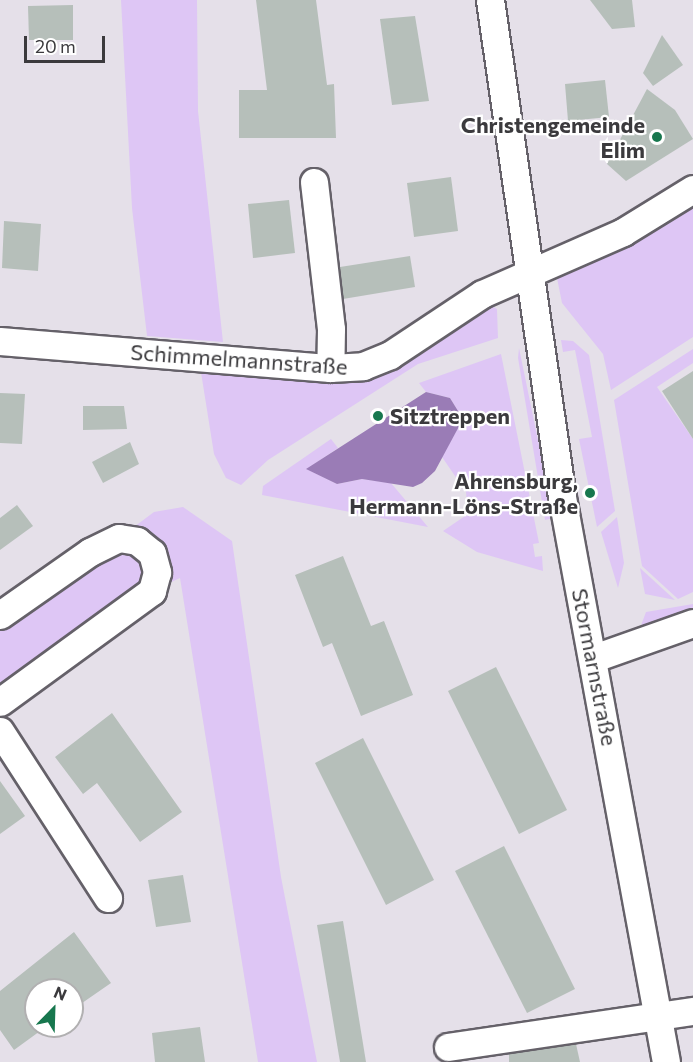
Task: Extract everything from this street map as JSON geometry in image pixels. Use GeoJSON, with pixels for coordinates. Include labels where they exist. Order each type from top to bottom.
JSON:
{"type":"FeatureCollection","features":[{"type":"Feature","properties":{"kind":"street","name":"Stormarnstraße"},"geometry":{"type":"LineString","coordinates":[[490,0],[525,272],[661,1018],[666,1062]]}},
{"type":"Feature","properties":{"kind":"street"},"geometry":{"type":"LineString","coordinates":[[314,182],[332,329],[330,368]]}},
{"type":"Feature","properties":{"kind":"street","name":"Schimmelmannstraße"},"geometry":{"type":"LineString","coordinates":[[0,341],[330,368],[363,366],[390,355],[525,272],[623,232],[693,189]]}},
{"type":"Feature","properties":{"kind":"street"},"geometry":{"type":"LineString","coordinates":[[0,615],[90,552],[119,538],[137,541],[152,553],[157,572],[152,591],[0,702]]}},
{"type":"Feature","properties":{"kind":"street"},"geometry":{"type":"LineString","coordinates":[[594,658],[693,623]]}},
{"type":"Feature","properties":{"kind":"street"},"geometry":{"type":"LineString","coordinates":[[0,731],[108,898]]}},
{"type":"Feature","properties":{"kind":"street"},"geometry":{"type":"LineString","coordinates":[[448,1047],[661,1018],[693,1011]]}},
{"type":"Feature","properties":{"kind":"shaded area"},"geometry":{"type":"Polygon","coordinates":[[[121,0],[197,0],[198,111],[223,342],[147,336],[132,208],[121,0]]]}},
{"type":"Feature","properties":{"kind":"shaded area"},"geometry":{"type":"Polygon","coordinates":[[[693,206],[693,337],[611,390],[603,354],[562,303],[556,273],[693,206]]]}},
{"type":"Feature","properties":{"kind":"shaded area"},"geometry":{"type":"Polygon","coordinates":[[[490,305],[497,309],[498,338],[418,364],[268,460],[241,485],[226,478],[214,454],[200,366],[320,374],[490,305]]]}},
{"type":"Feature","properties":{"kind":"shaded area"},"geometry":{"type":"Polygon","coordinates":[[[561,340],[573,341],[589,355],[615,511],[597,527],[579,439],[592,437],[575,350],[563,352],[561,340]]]}},
{"type":"Feature","properties":{"kind":"shaded area"},"geometry":{"type":"Polygon","coordinates":[[[519,348],[554,518],[545,520],[518,358],[519,348]]]}},
{"type":"Feature","properties":{"kind":"shaded area"},"geometry":{"type":"Polygon","coordinates":[[[693,349],[693,363],[657,387],[693,439],[693,592],[678,599],[642,566],[614,400],[693,349]]]}},
{"type":"Feature","properties":{"kind":"shaded area"},"geometry":{"type":"Polygon","coordinates":[[[501,354],[539,543],[533,544],[535,557],[542,556],[543,571],[477,552],[443,531],[468,514],[466,492],[442,457],[463,419],[450,398],[426,392],[419,383],[501,354]]]}},
{"type":"Feature","properties":{"kind":"shaded area"},"geometry":{"type":"Polygon","coordinates":[[[426,392],[450,398],[463,419],[435,471],[422,483],[413,487],[362,479],[337,484],[306,469],[426,392]]]}},
{"type":"Feature","properties":{"kind":"shaded area"},"geometry":{"type":"Polygon","coordinates":[[[331,439],[338,448],[307,469],[337,484],[362,479],[391,483],[428,527],[262,495],[263,486],[331,439]]]}},
{"type":"Feature","properties":{"kind":"shaded area"},"geometry":{"type":"Polygon","coordinates":[[[183,507],[232,541],[281,877],[317,1062],[258,1062],[180,578],[119,606],[0,691],[0,627],[154,512],[183,507]]]}},
{"type":"Feature","properties":{"kind":"shaded area"},"geometry":{"type":"Polygon","coordinates":[[[617,517],[624,563],[618,588],[601,532],[617,517]]]}},
{"type":"Feature","properties":{"kind":"shaded area"},"geometry":{"type":"Polygon","coordinates":[[[640,568],[675,600],[645,594],[640,568]]]}},
{"type":"Feature","properties":{"kind":"shaded area"},"geometry":{"type":"Polygon","coordinates":[[[693,604],[693,610],[640,628],[646,612],[693,604]]]}},
{"type":"Feature","properties":{"kind":"building"},"geometry":{"type":"Polygon","coordinates":[[[256,0],[316,0],[327,85],[334,84],[336,138],[239,138],[239,90],[267,90],[256,0]]]}},
{"type":"Feature","properties":{"kind":"building"},"geometry":{"type":"Polygon","coordinates":[[[590,0],[632,0],[635,27],[612,29],[590,0]]]}},
{"type":"Feature","properties":{"kind":"building"},"geometry":{"type":"Polygon","coordinates":[[[73,5],[73,40],[29,40],[28,6],[73,5]]]}},
{"type":"Feature","properties":{"kind":"building"},"geometry":{"type":"Polygon","coordinates":[[[415,16],[429,101],[392,105],[380,19],[415,16]]]}},
{"type":"Feature","properties":{"kind":"building"},"geometry":{"type":"Polygon","coordinates":[[[662,35],[683,65],[653,86],[643,73],[662,35]]]}},
{"type":"Feature","properties":{"kind":"building"},"geometry":{"type":"Polygon","coordinates":[[[605,80],[609,117],[568,121],[565,84],[605,80]]]}},
{"type":"Feature","properties":{"kind":"building","name":"Christengemeinde Elim"},"geometry":{"type":"Polygon","coordinates":[[[647,89],[675,110],[693,139],[626,181],[607,164],[647,89]]]}},
{"type":"Feature","properties":{"kind":"building"},"geometry":{"type":"Polygon","coordinates":[[[451,177],[458,231],[414,237],[407,183],[451,177]]]}},
{"type":"Feature","properties":{"kind":"building"},"geometry":{"type":"Polygon","coordinates":[[[289,200],[295,253],[253,258],[248,204],[289,200]]]}},
{"type":"Feature","properties":{"kind":"building"},"geometry":{"type":"Polygon","coordinates":[[[4,221],[41,224],[38,271],[2,268],[4,221]]]}},
{"type":"Feature","properties":{"kind":"building"},"geometry":{"type":"Polygon","coordinates":[[[410,256],[415,287],[343,299],[340,267],[410,256]]]}},
{"type":"Feature","properties":{"kind":"building"},"geometry":{"type":"Polygon","coordinates":[[[693,371],[693,439],[662,391],[693,371]]]}},
{"type":"Feature","properties":{"kind":"building"},"geometry":{"type":"Polygon","coordinates":[[[0,393],[25,394],[22,444],[0,443],[0,393]]]}},
{"type":"Feature","properties":{"kind":"building"},"geometry":{"type":"Polygon","coordinates":[[[83,406],[124,406],[127,429],[83,430],[83,406]]]}},
{"type":"Feature","properties":{"kind":"building"},"geometry":{"type":"Polygon","coordinates":[[[130,442],[139,464],[103,483],[92,462],[130,442]]]}},
{"type":"Feature","properties":{"kind":"building"},"geometry":{"type":"Polygon","coordinates":[[[17,505],[33,526],[0,550],[0,518],[17,505]]]}},
{"type":"Feature","properties":{"kind":"building"},"geometry":{"type":"Polygon","coordinates":[[[343,556],[371,626],[384,621],[413,695],[361,716],[332,643],[323,647],[295,575],[343,556]]]}},
{"type":"Feature","properties":{"kind":"building"},"geometry":{"type":"Polygon","coordinates":[[[496,667],[567,810],[519,834],[448,691],[496,667]]]}},
{"type":"Feature","properties":{"kind":"building"},"geometry":{"type":"Polygon","coordinates":[[[112,713],[182,812],[140,842],[97,783],[83,794],[55,757],[112,713]]]}},
{"type":"Feature","properties":{"kind":"building"},"geometry":{"type":"Polygon","coordinates":[[[363,738],[434,880],[386,905],[315,763],[363,738]]]}},
{"type":"Feature","properties":{"kind":"building"},"geometry":{"type":"Polygon","coordinates":[[[0,781],[25,816],[0,834],[0,781]]]}},
{"type":"Feature","properties":{"kind":"building"},"geometry":{"type":"Polygon","coordinates":[[[504,846],[575,989],[527,1013],[455,871],[504,846]]]}},
{"type":"Feature","properties":{"kind":"building"},"geometry":{"type":"Polygon","coordinates":[[[183,875],[191,922],[156,927],[148,880],[183,875]]]}},
{"type":"Feature","properties":{"kind":"building"},"geometry":{"type":"Polygon","coordinates":[[[343,921],[366,1062],[340,1062],[317,925],[343,921]]]}},
{"type":"Feature","properties":{"kind":"building"},"geometry":{"type":"Polygon","coordinates":[[[74,932],[111,983],[84,1002],[84,978],[24,978],[24,1038],[30,1038],[14,1050],[0,1030],[0,991],[74,932]]]}},
{"type":"Feature","properties":{"kind":"building"},"geometry":{"type":"Polygon","coordinates":[[[200,1027],[205,1062],[155,1062],[152,1033],[200,1027]]]}},
{"type":"Feature","properties":{"kind":"building"},"geometry":{"type":"Polygon","coordinates":[[[576,1044],[580,1062],[509,1062],[509,1054],[576,1044]]]}},
{"type":"Feature","properties":{"kind":"place","name":"Christengemeinde Elim"},"geometry":{"type":"Point","coordinates":[657,137]}},
{"type":"Feature","properties":{"kind":"place","name":"Sitztreppen"},"geometry":{"type":"Point","coordinates":[378,416]}},
{"type":"Feature","properties":{"kind":"place","name":"Ahrensburg, Hermann-Löns-Straße"},"geometry":{"type":"Point","coordinates":[590,493]}}]}
